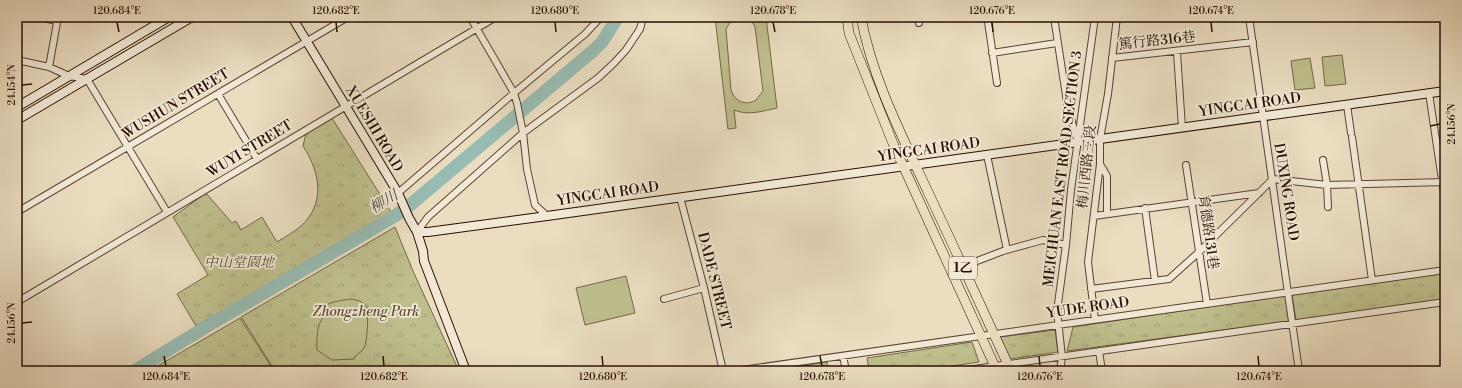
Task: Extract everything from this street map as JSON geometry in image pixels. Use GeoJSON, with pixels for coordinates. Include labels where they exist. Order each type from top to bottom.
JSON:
{"type":"FeatureCollection","features":[{"type":"Feature","properties":{"kind":"main road"},"geometry":{"type":"LineString","coordinates":[[17,107],[169,17]]}},
{"type":"Feature","properties":{"kind":"main road"},"geometry":{"type":"LineString","coordinates":[[17,120],[87,79],[181,20],[192,17]]}},
{"type":"Feature","properties":{"kind":"main road","name":"XUESHI ROAD"},"geometry":{"type":"LineString","coordinates":[[292,17],[398,193],[417,232],[423,251],[424,261],[466,371]]}},
{"type":"Feature","properties":{"kind":"main road","name":"1乙"},"geometry":{"type":"LineString","coordinates":[[847,17],[849,33],[894,146],[996,369]]}},
{"type":"Feature","properties":{"kind":"main road","name":"1乙"},"geometry":{"type":"LineString","coordinates":[[861,17],[865,38],[872,61],[906,144],[1009,368]]}},
{"type":"Feature","properties":{"kind":"main road","name":"YINGCAI ROAD"},"geometry":{"type":"LineString","coordinates":[[417,232],[428,232],[680,198],[1445,91]]}},
{"type":"Feature","properties":{"kind":"street"},"geometry":{"type":"LineString","coordinates":[[39,17],[57,19],[49,67]]}},
{"type":"Feature","properties":{"kind":"street","name":"WUSHUN STREET"},"geometry":{"type":"LineString","coordinates":[[17,212],[348,17]]}},
{"type":"Feature","properties":{"kind":"street"},"geometry":{"type":"LineString","coordinates":[[470,17],[514,93],[522,126],[527,169],[535,205],[547,216]]}},
{"type":"Feature","properties":{"kind":"street","name":"WUYI STREET"},"geometry":{"type":"LineString","coordinates":[[17,302],[496,17]]}},
{"type":"Feature","properties":{"kind":"street"},"geometry":{"type":"LineString","coordinates":[[398,193],[585,34],[601,17]]}},
{"type":"Feature","properties":{"kind":"street"},"geometry":{"type":"LineString","coordinates":[[417,232],[428,217],[523,133],[598,78],[614,63],[626,50],[640,29],[643,17]]}},
{"type":"Feature","properties":{"kind":"street"},"geometry":{"type":"LineString","coordinates":[[1054,17],[1068,109],[1078,142]]}},
{"type":"Feature","properties":{"kind":"street","name":"MEICHUAN EAST ROAD SECTION 3"},"geometry":{"type":"LineString","coordinates":[[1060,371],[1062,357],[1057,311],[1078,142],[1096,17]]}},
{"type":"Feature","properties":{"kind":"street","name":"梅川西路三段"},"geometry":{"type":"LineString","coordinates":[[1095,320],[1088,262],[1100,164],[1100,139],[1117,17]]}},
{"type":"Feature","properties":{"kind":"street","name":"DUXING ROAD"},"geometry":{"type":"LineString","coordinates":[[1250,17],[1299,371]]}},
{"type":"Feature","properties":{"kind":"street"},"geometry":{"type":"LineString","coordinates":[[988,22],[997,83]]}},
{"type":"Feature","properties":{"kind":"street","name":"篤行路316巷"},"geometry":{"type":"LineString","coordinates":[[1112,58],[1177,52],[1253,42]]}},
{"type":"Feature","properties":{"kind":"street"},"geometry":{"type":"LineString","coordinates":[[992,53],[1057,43]]}},
{"type":"Feature","properties":{"kind":"street"},"geometry":{"type":"LineString","coordinates":[[1177,52],[1182,128]]}},
{"type":"Feature","properties":{"kind":"street"},"geometry":{"type":"LineString","coordinates":[[17,60],[49,67],[69,76],[87,79],[167,212]]}},
{"type":"Feature","properties":{"kind":"street"},"geometry":{"type":"LineString","coordinates":[[1429,93],[1444,182],[1445,200]]}},
{"type":"Feature","properties":{"kind":"street"},"geometry":{"type":"LineString","coordinates":[[218,94],[257,159]]}},
{"type":"Feature","properties":{"kind":"street"},"geometry":{"type":"LineString","coordinates":[[1347,105],[1372,280]]}},
{"type":"Feature","properties":{"kind":"street"},"geometry":{"type":"LineString","coordinates":[[987,155],[1007,250]]}},
{"type":"Feature","properties":{"kind":"street"},"geometry":{"type":"LineString","coordinates":[[1324,160],[1328,207]]}},
{"type":"Feature","properties":{"kind":"street"},"geometry":{"type":"LineString","coordinates":[[1100,164],[1107,176],[1106,213]]}},
{"type":"Feature","properties":{"kind":"street","name":"育德路131巷"},"geometry":{"type":"LineString","coordinates":[[1186,165],[1206,304]]}},
{"type":"Feature","properties":{"kind":"street"},"geometry":{"type":"LineString","coordinates":[[1091,289],[1169,279],[1199,252],[1273,179],[1327,186],[1444,182]]}},
{"type":"Feature","properties":{"kind":"street"},"geometry":{"type":"LineString","coordinates":[[1094,216],[1106,213],[1259,193]]}},
{"type":"Feature","properties":{"kind":"street","name":"DADE STREET"},"geometry":{"type":"LineString","coordinates":[[680,198],[704,288],[723,371]]}},
{"type":"Feature","properties":{"kind":"street"},"geometry":{"type":"LineString","coordinates":[[1144,208],[1155,281]]}},
{"type":"Feature","properties":{"kind":"street"},"geometry":{"type":"LineString","coordinates":[[964,270],[977,261],[1007,250],[1043,240],[1066,245]]}},
{"type":"Feature","properties":{"kind":"street","name":"YUDE ROAD"},"geometry":{"type":"LineString","coordinates":[[735,371],[1445,270]]}},
{"type":"Feature","properties":{"kind":"street"},"geometry":{"type":"LineString","coordinates":[[664,299],[704,288]]}},
{"type":"Feature","properties":{"kind":"street"},"geometry":{"type":"LineString","coordinates":[[960,371],[1009,368],[1099,351],[1445,302]]}},
{"type":"Feature","properties":{"kind":"street"},"geometry":{"type":"LineString","coordinates":[[1099,351],[1102,371]]}},
{"type":"Feature","properties":{"kind":"street"},"geometry":{"type":"LineString","coordinates":[[843,356],[846,371]]}},
{"type":"Feature","properties":{"kind":"green space"},"geometry":{"type":"Polygon","coordinates":[[[715,17],[738,17],[731,21],[726,29],[731,90],[738,100],[748,103],[756,100],[763,91],[755,27],[752,21],[744,17],[766,17],[777,108],[750,113],[734,110],[736,128],[728,129],[715,17]]]}},
{"type":"Feature","properties":{"kind":"green space"},"geometry":{"type":"Polygon","coordinates":[[[1342,55],[1346,84],[1325,86],[1322,57],[1342,55]]]}},
{"type":"Feature","properties":{"kind":"green space"},"geometry":{"type":"Polygon","coordinates":[[[1310,58],[1315,88],[1295,90],[1291,61],[1310,58]]]}},
{"type":"Feature","properties":{"kind":"green space","name":"中山堂園地"},"geometry":{"type":"Polygon","coordinates":[[[332,118],[391,212],[196,326],[177,294],[208,275],[173,217],[206,193],[232,223],[236,221],[241,230],[262,217],[277,242],[301,226],[309,217],[314,207],[318,187],[313,166],[303,146],[306,133],[332,118]]]}},
{"type":"Feature","properties":{"kind":"green space","name":"Zhongzheng Park"},"geometry":{"type":"Polygon","coordinates":[[[395,227],[413,271],[459,371],[275,371],[241,317],[395,227]]]}},
{"type":"Feature","properties":{"kind":"green space"},"geometry":{"type":"Polygon","coordinates":[[[1445,272],[1445,300],[1296,320],[1292,294],[1445,272]]]}},
{"type":"Feature","properties":{"kind":"green space"},"geometry":{"type":"Polygon","coordinates":[[[626,276],[635,313],[585,325],[576,288],[626,276]]]}},
{"type":"Feature","properties":{"kind":"green space"},"geometry":{"type":"Polygon","coordinates":[[[1286,295],[1290,321],[1067,351],[1073,327],[1286,295]]]}},
{"type":"Feature","properties":{"kind":"green space"},"geometry":{"type":"Polygon","coordinates":[[[351,299],[360,301],[367,307],[368,316],[365,344],[361,352],[354,357],[354,359],[332,360],[317,350],[318,332],[321,320],[324,316],[323,309],[331,303],[351,299]]]}},
{"type":"Feature","properties":{"kind":"green space"},"geometry":{"type":"Polygon","coordinates":[[[240,318],[274,371],[149,371],[240,318]]]}},
{"type":"Feature","properties":{"kind":"green space"},"geometry":{"type":"Polygon","coordinates":[[[1055,330],[1058,352],[1010,359],[1000,337],[1055,330]]]}},
{"type":"Feature","properties":{"kind":"green space"},"geometry":{"type":"Polygon","coordinates":[[[972,342],[979,362],[919,371],[869,371],[867,358],[972,342]]]}},
{"type":"Feature","properties":{"kind":"green space"},"geometry":{"type":"Polygon","coordinates":[[[827,362],[828,371],[768,371],[827,362]]]}},
{"type":"Feature","properties":{"kind":"waterway","name":"柳川"},"geometry":{"type":"LineString","coordinates":[[134,371],[209,325],[395,216],[594,50],[602,42],[618,17]]}}]}
